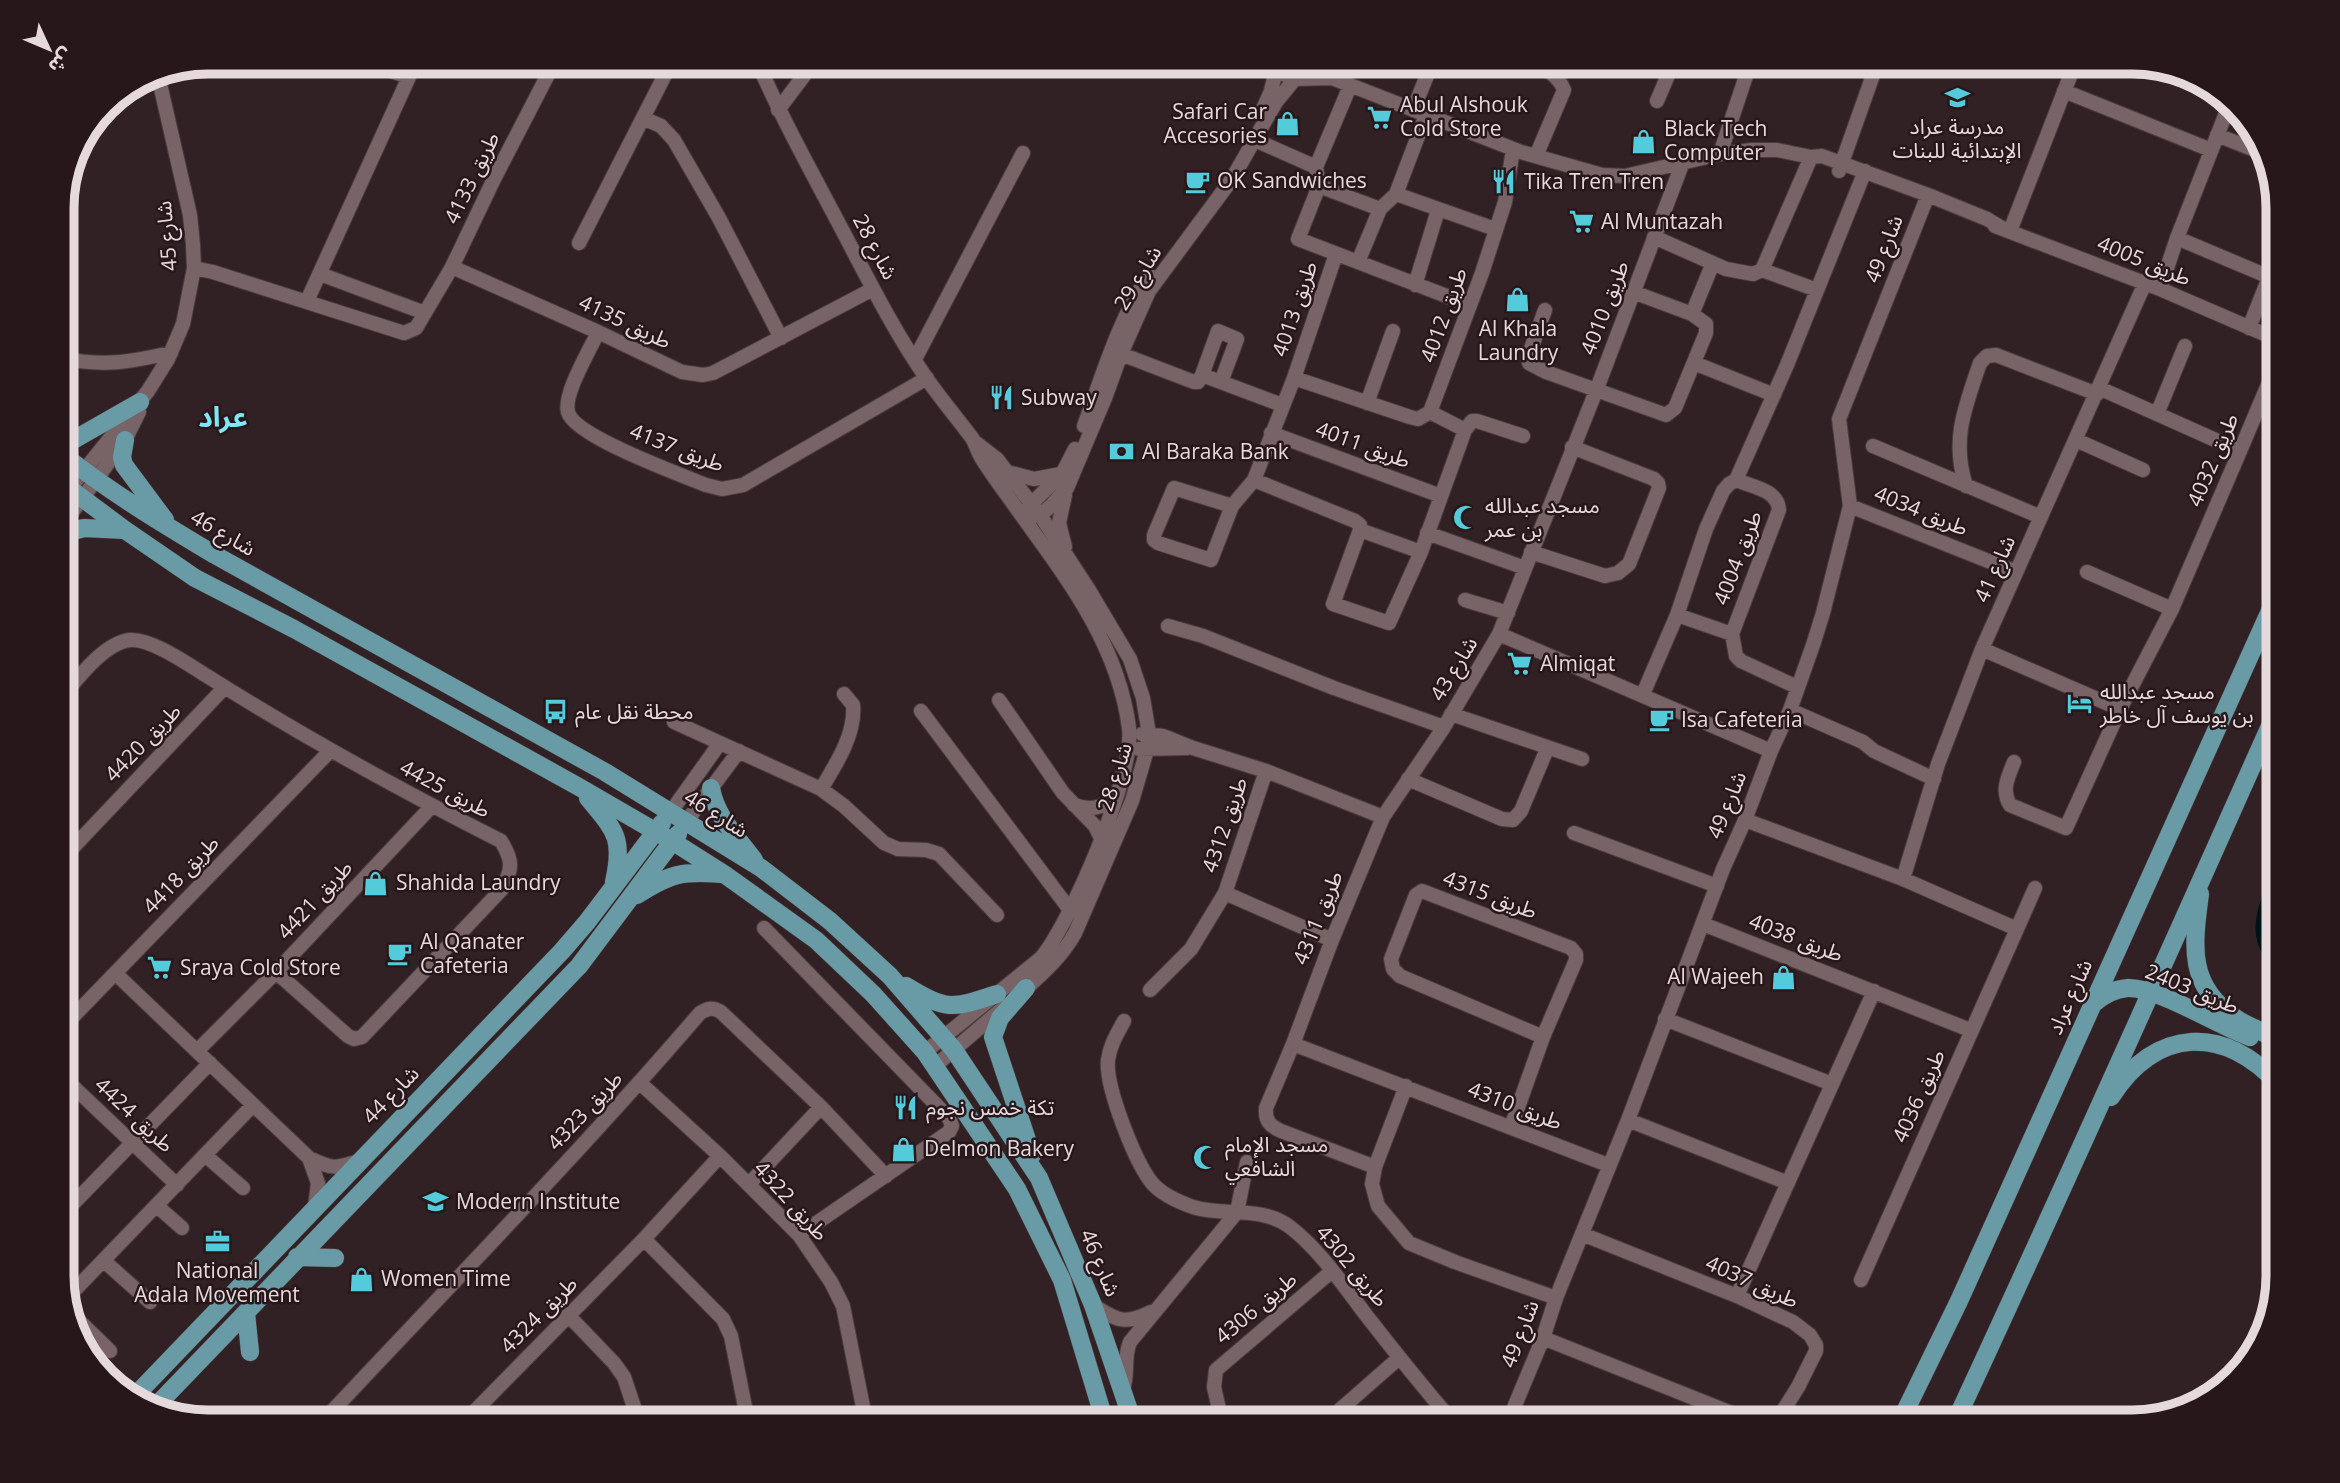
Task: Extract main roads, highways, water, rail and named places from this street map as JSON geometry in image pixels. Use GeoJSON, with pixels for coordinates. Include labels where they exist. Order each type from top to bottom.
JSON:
{"type":"FeatureCollection","features":[{"type":"Feature","properties":{"kind":"main road"},"geometry":{"type":"LineString","coordinates":[[74,439],[144,396]]}},
{"type":"Feature","properties":{"kind":"main road"},"geometry":{"type":"LineString","coordinates":[[125,440],[122,457],[124,465],[173,531]]}},
{"type":"Feature","properties":{"kind":"main road","name":"شارع 46"},"geometry":{"type":"LineString","coordinates":[[74,463],[173,531],[605,772],[761,868],[831,921],[890,976],[948,1043],[1039,1178],[1093,1305],[1129,1410]]}},
{"type":"Feature","properties":{"kind":"main road","name":"شارع 46"},"geometry":{"type":"LineString","coordinates":[[74,495],[195,578],[293,629],[673,841],[816,940],[873,995],[930,1059],[1017,1189],[1062,1280],[1101,1410]]}},
{"type":"Feature","properties":{"kind":"main road"},"geometry":{"type":"LineString","coordinates":[[74,531],[84,528],[125,530]]}},
{"type":"Feature","properties":{"kind":"main road","name":"شارع عراد"},"geometry":{"type":"LineString","coordinates":[[1906,1410],[1959,1301],[2266,620]]}},
{"type":"Feature","properties":{"kind":"main road"},"geometry":{"type":"LineString","coordinates":[[1961,1410],[2087,1136],[2266,735]]}},
{"type":"Feature","properties":{"kind":"main road"},"geometry":{"type":"LineString","coordinates":[[579,787],[615,832],[619,850],[613,888]]}},
{"type":"Feature","properties":{"kind":"main road"},"geometry":{"type":"LineString","coordinates":[[711,788],[713,804],[761,868]]}},
{"type":"Feature","properties":{"kind":"main road","name":"شارع 44"},"geometry":{"type":"LineString","coordinates":[[140,1391],[562,951],[670,813]]}},
{"type":"Feature","properties":{"kind":"main road"},"geometry":{"type":"LineString","coordinates":[[161,1401],[579,966],[686,822]]}},
{"type":"Feature","properties":{"kind":"main road"},"geometry":{"type":"LineString","coordinates":[[628,901],[665,878],[675,875],[687,872],[724,874]]}},
{"type":"Feature","properties":{"kind":"main road"},"geometry":{"type":"LineString","coordinates":[[2202,878],[2194,951],[2197,970],[2208,992],[2223,1008],[2238,1020],[2266,1034]]}},
{"type":"Feature","properties":{"kind":"main road"},"geometry":{"type":"LineString","coordinates":[[890,976],[933,1003],[949,1006],[963,1005],[997,994]]}},
{"type":"Feature","properties":{"kind":"main road"},"geometry":{"type":"LineString","coordinates":[[1026,988],[999,1018],[993,1037],[1039,1178]]}},
{"type":"Feature","properties":{"kind":"main road","name":"طريق 2403"},"geometry":{"type":"LineString","coordinates":[[2091,1006],[2118,989],[2139,989],[2244,1035],[2266,1041]]}},
{"type":"Feature","properties":{"kind":"main road"},"geometry":{"type":"LineString","coordinates":[[2087,1136],[2114,1093],[2131,1072],[2148,1056],[2180,1044],[2209,1043],[2236,1050],[2253,1060],[2266,1072]]}},
{"type":"Feature","properties":{"kind":"main road"},"geometry":{"type":"LineString","coordinates":[[297,1257],[335,1258]]}},
{"type":"Feature","properties":{"kind":"main road"},"geometry":{"type":"LineString","coordinates":[[246,1313],[250,1352]]}},
{"type":"Feature","properties":{"kind":"place","name":"مدرسة عراد الإبتدائية للبنات"},"geometry":{"type":"Point","coordinates":[1957,98]}},
{"type":"Feature","properties":{"kind":"place","name":"Abul Alshouk Cold Store"},"geometry":{"type":"Point","coordinates":[1380,117]}},
{"type":"Feature","properties":{"kind":"place","name":"Safari Car Accesories"},"geometry":{"type":"Point","coordinates":[1287,124]}},
{"type":"Feature","properties":{"kind":"place","name":"Black Tech Computer"},"geometry":{"type":"Point","coordinates":[1644,141]}},
{"type":"Feature","properties":{"kind":"place","name":"OK Sandwiches"},"geometry":{"type":"Point","coordinates":[1197,181]}},
{"type":"Feature","properties":{"kind":"place","name":"Tika Tren Tren"},"geometry":{"type":"Point","coordinates":[1504,182]}},
{"type":"Feature","properties":{"kind":"place","name":"Al Muntazah"},"geometry":{"type":"Point","coordinates":[1581,222]}},
{"type":"Feature","properties":{"kind":"place","name":"Al Khala Laundry"},"geometry":{"type":"Point","coordinates":[1518,300]}},
{"type":"Feature","properties":{"kind":"place","name":"Subway"},"geometry":{"type":"Point","coordinates":[1001,398]}},
{"type":"Feature","properties":{"kind":"place","name":"Al Baraka Bank"},"geometry":{"type":"Point","coordinates":[1122,452]}},
{"type":"Feature","properties":{"kind":"place","name":"مسجد عبدالله بن عمر"},"geometry":{"type":"Point","coordinates":[1465,518]}},
{"type":"Feature","properties":{"kind":"place","name":"Almiqat"},"geometry":{"type":"Point","coordinates":[1520,664]}},
{"type":"Feature","properties":{"kind":"place","name":"مسجد عبدالله بن يوسف آل خاطر"},"geometry":{"type":"Point","coordinates":[2080,704]}},
{"type":"Feature","properties":{"kind":"place","name":"محطة نقل عام"},"geometry":{"type":"Point","coordinates":[555,712]}},
{"type":"Feature","properties":{"kind":"place","name":"Isa Cafeteria"},"geometry":{"type":"Point","coordinates":[1661,720]}},
{"type":"Feature","properties":{"kind":"place","name":"Shahida Laundry"},"geometry":{"type":"Point","coordinates":[376,883]}},
{"type":"Feature","properties":{"kind":"place","name":"Al Qanater Cafeteria"},"geometry":{"type":"Point","coordinates":[400,954]}},
{"type":"Feature","properties":{"kind":"place","name":"Sraya Cold Store"},"geometry":{"type":"Point","coordinates":[160,968]}},
{"type":"Feature","properties":{"kind":"place","name":"Al Wajeeh"},"geometry":{"type":"Point","coordinates":[1784,977]}},
{"type":"Feature","properties":{"kind":"place","name":"تكة خمس نجوم"},"geometry":{"type":"Point","coordinates":[906,1108]}},
{"type":"Feature","properties":{"kind":"place","name":"Delmon Bakery"},"geometry":{"type":"Point","coordinates":[904,1149]}},
{"type":"Feature","properties":{"kind":"place","name":"مسجد الإمام الشافعي"},"geometry":{"type":"Point","coordinates":[1205,1157]}},
{"type":"Feature","properties":{"kind":"place","name":"Modern Institute"},"geometry":{"type":"Point","coordinates":[436,1202]}},
{"type":"Feature","properties":{"kind":"place","name":"National Adala Movement"},"geometry":{"type":"Point","coordinates":[217,1242]}},
{"type":"Feature","properties":{"kind":"place","name":"Women Time"},"geometry":{"type":"Point","coordinates":[361,1279]}},
{"type":"Feature","properties":{"kind":"district","name":"عراد"},"geometry":{"type":"Point","coordinates":[223,417]}}]}
